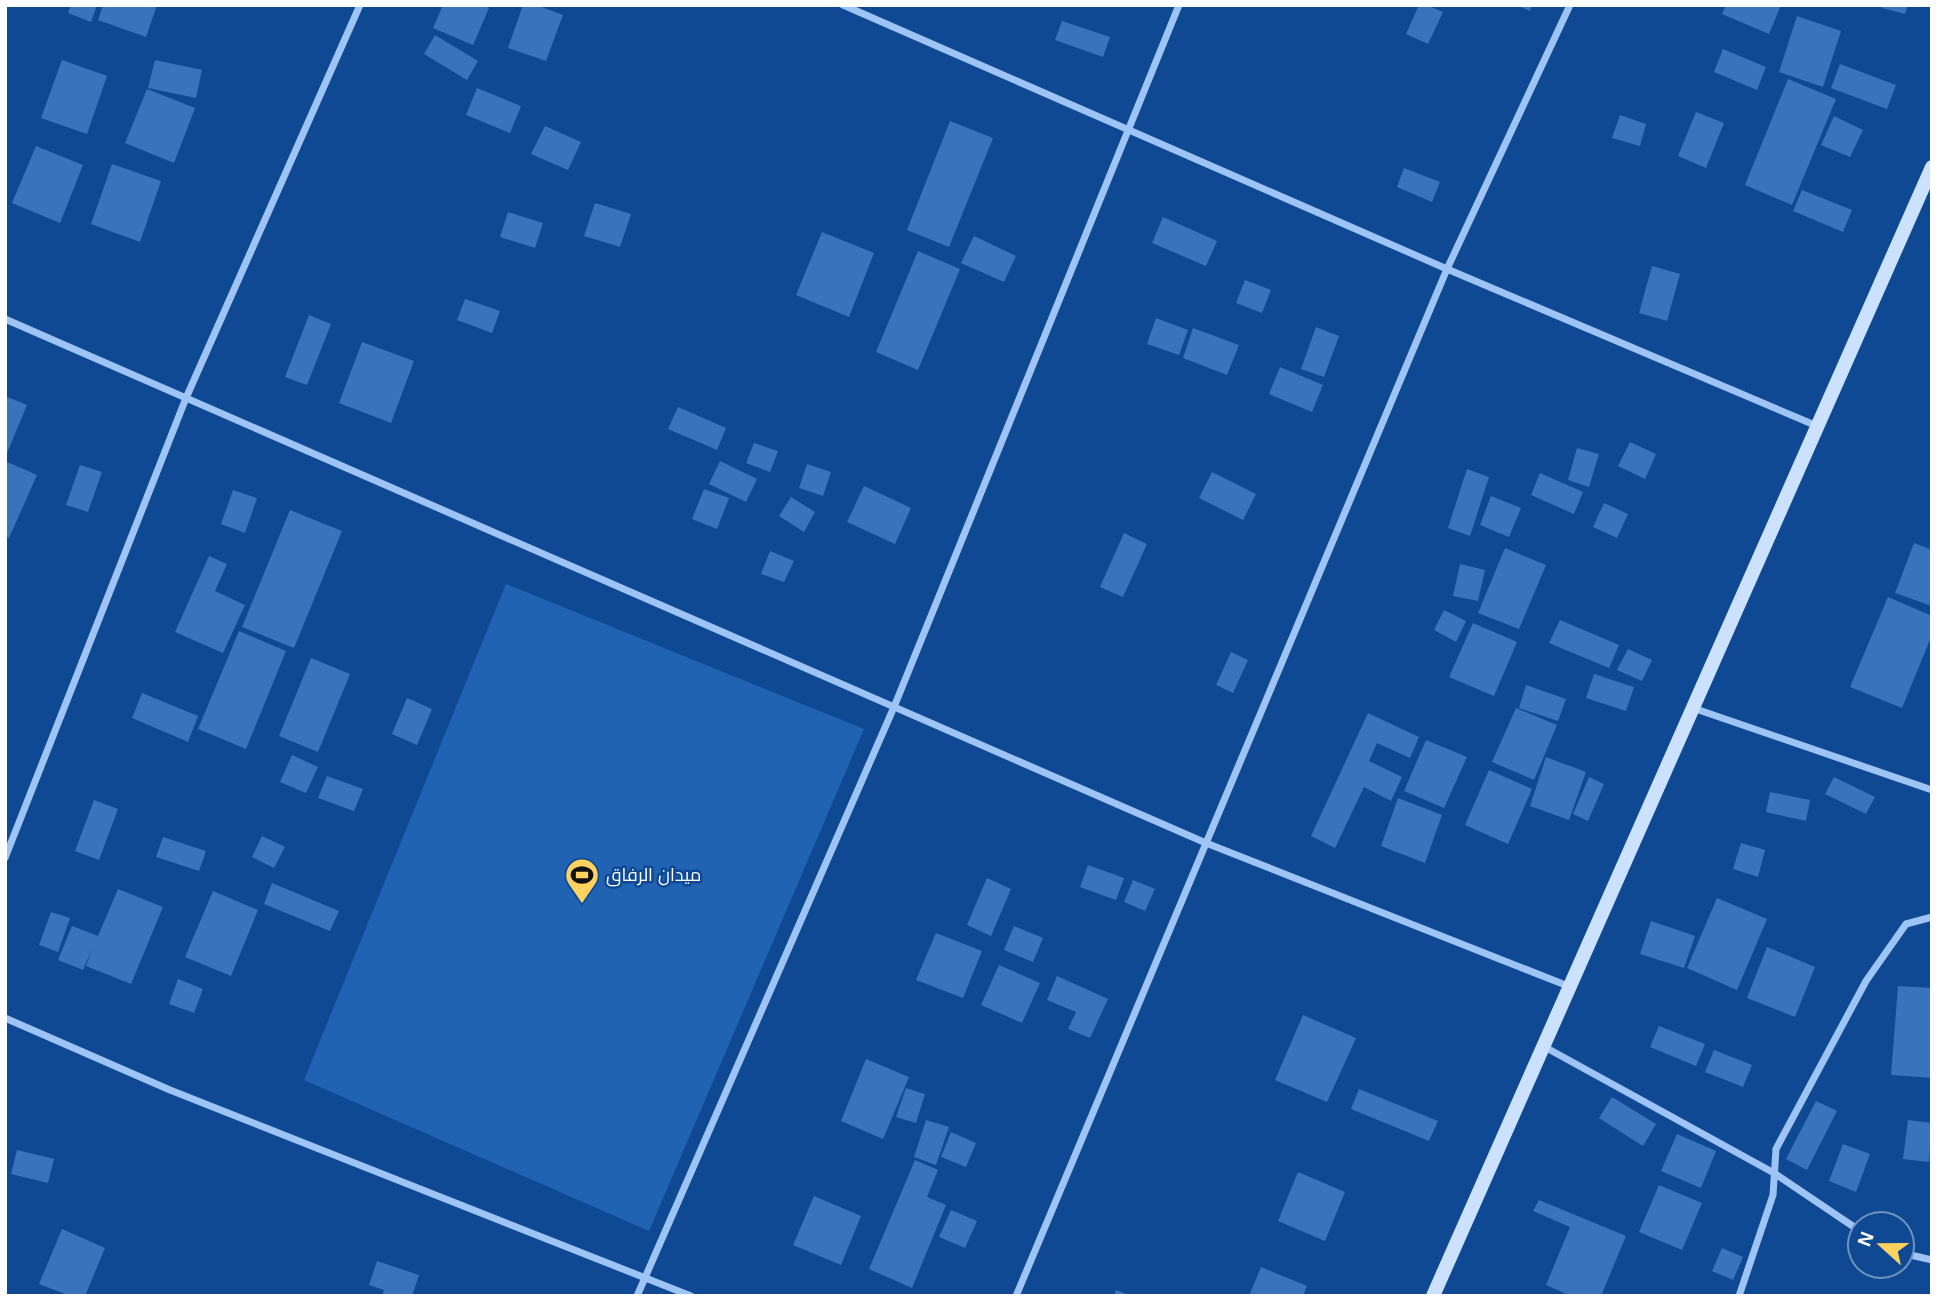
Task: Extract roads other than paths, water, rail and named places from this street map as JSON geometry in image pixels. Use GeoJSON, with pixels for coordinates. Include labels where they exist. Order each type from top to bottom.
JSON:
{"type":"FeatureCollection","features":[{"type":"Feature","properties":{"kind":"street"},"geometry":{"type":"LineString","coordinates":[[5,858],[186,398],[360,5]]}},
{"type":"Feature","properties":{"kind":"street"},"geometry":{"type":"LineString","coordinates":[[843,5],[1447,269],[1817,427]]}},
{"type":"Feature","properties":{"kind":"street"},"geometry":{"type":"LineString","coordinates":[[637,1296],[894,707],[1179,5]]}},
{"type":"Feature","properties":{"kind":"street"},"geometry":{"type":"LineString","coordinates":[[1016,1296],[1447,269],[1570,5]]}},
{"type":"Feature","properties":{"kind":"street"},"geometry":{"type":"LineString","coordinates":[[1433,1296],[1932,167]]}},
{"type":"Feature","properties":{"kind":"street"},"geometry":{"type":"LineString","coordinates":[[5,319],[1206,843],[1569,986]]}},
{"type":"Feature","properties":{"kind":"street"},"geometry":{"type":"LineString","coordinates":[[1693,708],[1932,790]]}},
{"type":"Feature","properties":{"kind":"street"},"geometry":{"type":"LineString","coordinates":[[1739,1296],[1773,1195],[1776,1149],[1866,981],[1906,924],[1932,917]]}},
{"type":"Feature","properties":{"kind":"street"},"geometry":{"type":"LineString","coordinates":[[5,1018],[170,1090],[691,1296]]}},
{"type":"Feature","properties":{"kind":"street"},"geometry":{"type":"LineString","coordinates":[[1543,1046],[1774,1172],[1846,1221]]}},
{"type":"Feature","properties":{"kind":"place","name":"ميدان الرفاق"},"geometry":{"type":"Point","coordinates":[582,905]}}]}
